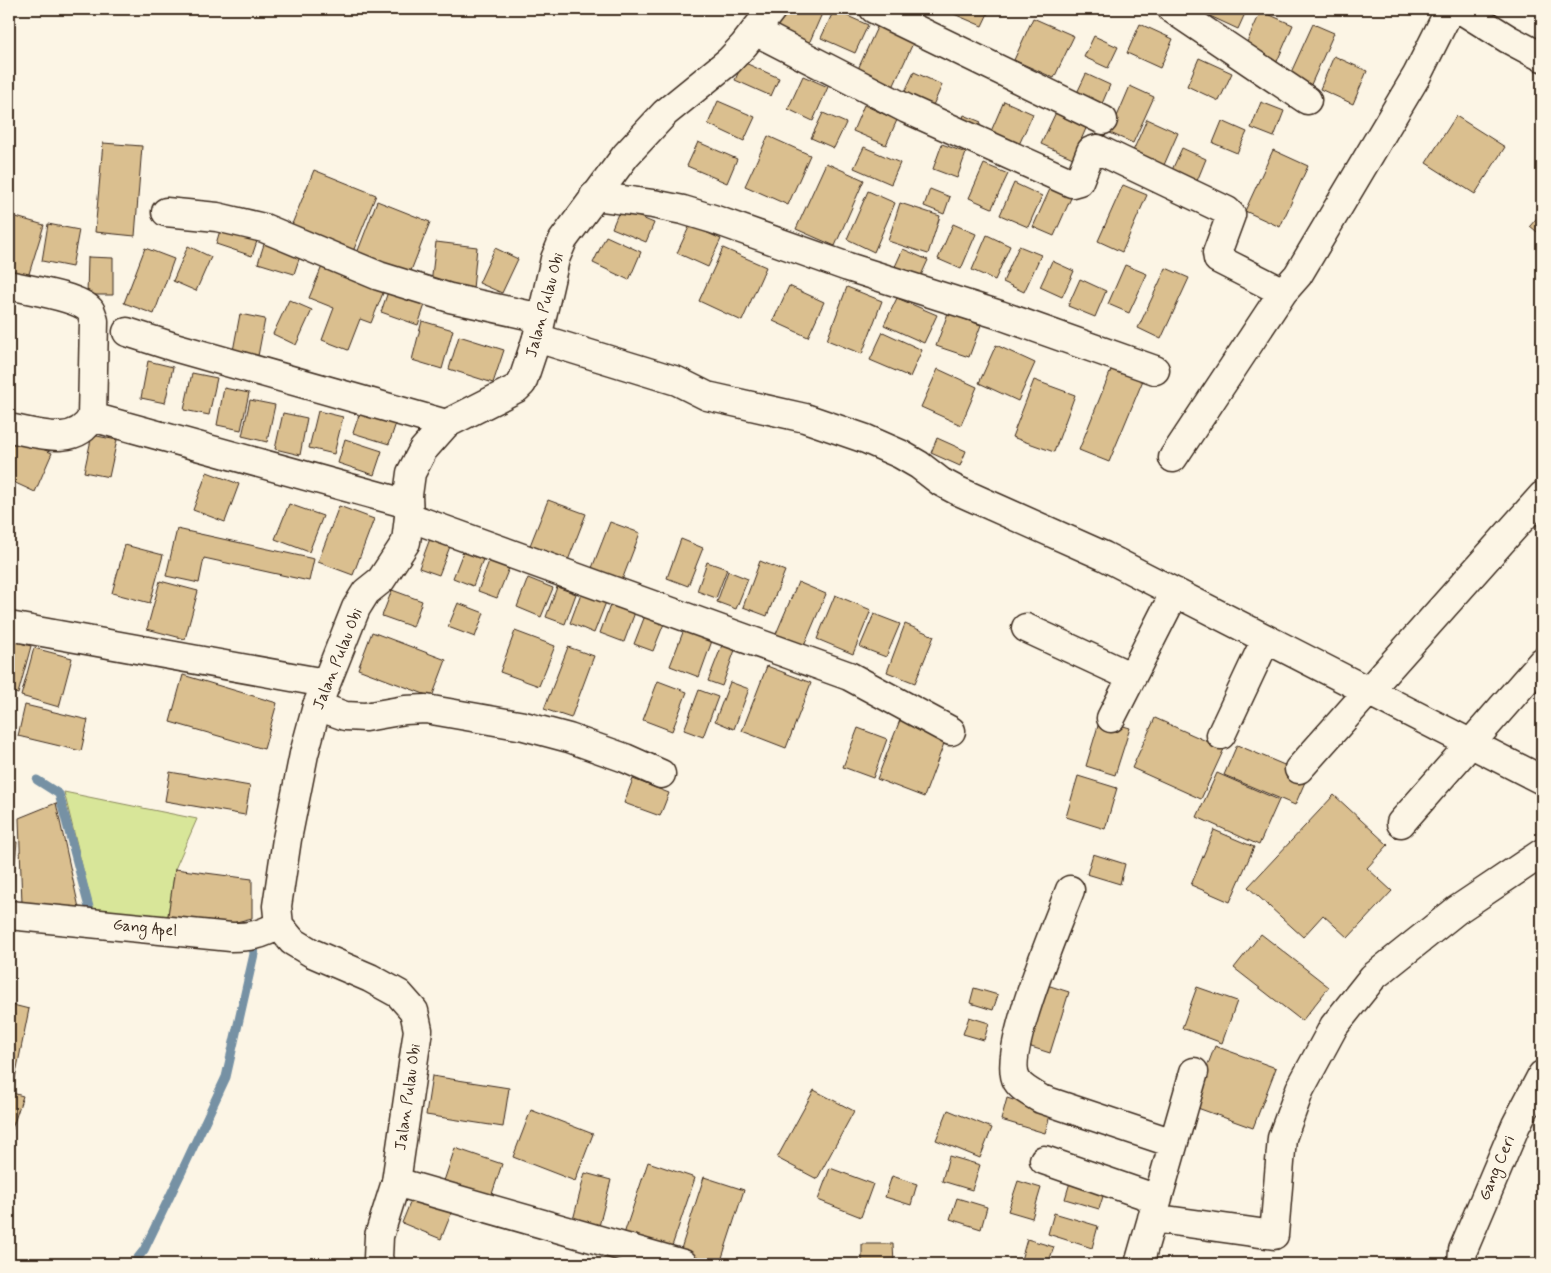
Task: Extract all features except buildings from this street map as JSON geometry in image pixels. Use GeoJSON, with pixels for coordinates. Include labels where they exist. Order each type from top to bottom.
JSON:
{"type":"FeatureCollection","features":[{"type":"Feature","properties":{"kind":"street","name":"Jalan Pulau Obi"},"geometry":{"type":"LineString","coordinates":[[380,1264],[378,1258],[379,1236],[396,1182],[418,1030],[414,1011],[400,994],[370,978],[312,953],[292,942],[262,932],[276,906],[304,754],[321,694],[356,608],[366,592],[381,580],[406,542],[411,473],[423,450],[446,424],[517,388],[522,383],[539,328],[555,259],[563,240],[626,155],[665,113],[729,61],[772,9]]}},
{"type":"Feature","properties":{"kind":"street"},"geometry":{"type":"LineString","coordinates":[[874,9],[1103,120]]}},
{"type":"Feature","properties":{"kind":"street"},"geometry":{"type":"LineString","coordinates":[[1172,9],[1307,100]]}},
{"type":"Feature","properties":{"kind":"street"},"geometry":{"type":"LineString","coordinates":[[1173,458],[1283,292],[1298,275],[1412,83],[1450,9]]}},
{"type":"Feature","properties":{"kind":"street"},"geometry":{"type":"LineString","coordinates":[[1460,9],[1508,39],[1542,57]]}},
{"type":"Feature","properties":{"kind":"street"},"geometry":{"type":"LineString","coordinates":[[755,31],[907,109],[1072,183],[1079,181],[1091,151],[1097,149],[1227,210],[1231,215],[1216,253],[1218,259],[1283,292]]}},
{"type":"Feature","properties":{"kind":"street"},"geometry":{"type":"LineString","coordinates":[[594,196],[653,204],[713,219],[848,266],[1000,315],[1155,370]]}},
{"type":"Feature","properties":{"kind":"street"},"geometry":{"type":"LineString","coordinates":[[166,212],[217,217],[264,228],[379,276],[458,300],[539,328],[677,381],[707,396],[805,418],[866,439],[919,464],[941,482],[956,490],[1104,556],[1542,780]]}},
{"type":"Feature","properties":{"kind":"street"},"geometry":{"type":"LineString","coordinates":[[9,285],[64,297],[90,311],[94,322],[92,417],[87,427],[79,433],[69,436],[52,436],[9,428]]}},
{"type":"Feature","properties":{"kind":"street"},"geometry":{"type":"LineString","coordinates":[[127,332],[446,424]]}},
{"type":"Feature","properties":{"kind":"street"},"geometry":{"type":"LineString","coordinates":[[92,417],[408,511],[848,676],[951,731]]}},
{"type":"Feature","properties":{"kind":"street"},"geometry":{"type":"LineString","coordinates":[[1299,769],[1542,496]]}},
{"type":"Feature","properties":{"kind":"street"},"geometry":{"type":"LineString","coordinates":[[1111,718],[1175,592]]}},
{"type":"Feature","properties":{"kind":"street"},"geometry":{"type":"LineString","coordinates":[[9,626],[321,694],[344,716],[381,715],[405,710],[426,709],[524,726],[569,738],[625,758],[661,774]]}},
{"type":"Feature","properties":{"kind":"street"},"geometry":{"type":"LineString","coordinates":[[1026,628],[1132,677]]}},
{"type":"Feature","properties":{"kind":"street"},"geometry":{"type":"LineString","coordinates":[[1221,735],[1266,639]]}},
{"type":"Feature","properties":{"kind":"street"},"geometry":{"type":"LineString","coordinates":[[1401,823],[1542,662]]}},
{"type":"Feature","properties":{"kind":"street"},"geometry":{"type":"LineString","coordinates":[[1044,1160],[1154,1209],[1274,1235],[1282,1138],[1300,1089],[1334,1026],[1373,977],[1457,910],[1542,853]]}},
{"type":"Feature","properties":{"kind":"street"},"geometry":{"type":"LineString","coordinates":[[1070,890],[1024,1015],[1015,1046],[1013,1070],[1017,1081],[1027,1091],[1041,1099],[1173,1142]]}},
{"type":"Feature","properties":{"kind":"street","name":"Gang Apel"},"geometry":{"type":"LineString","coordinates":[[9,915],[212,936],[262,932]]}},
{"type":"Feature","properties":{"kind":"street"},"geometry":{"type":"LineString","coordinates":[[1139,1264],[1194,1072]]}},
{"type":"Feature","properties":{"kind":"street","name":"Gang Ceri"},"geometry":{"type":"LineString","coordinates":[[1462,1264],[1463,1250],[1516,1124],[1542,1075]]}},
{"type":"Feature","properties":{"kind":"street"},"geometry":{"type":"LineString","coordinates":[[396,1182],[683,1264]]}},
{"type":"Feature","properties":{"kind":"green space"},"geometry":{"type":"Polygon","coordinates":[[[64,792],[197,819],[175,869],[167,922],[94,914],[64,792]]]}},
{"type":"Feature","properties":{"kind":"waterway"},"geometry":{"type":"LineString","coordinates":[[37,780],[59,794],[90,911],[97,916]]}},
{"type":"Feature","properties":{"kind":"waterway"},"geometry":{"type":"LineString","coordinates":[[133,1264],[144,1250],[226,1077],[254,954],[252,938]]}}]}
